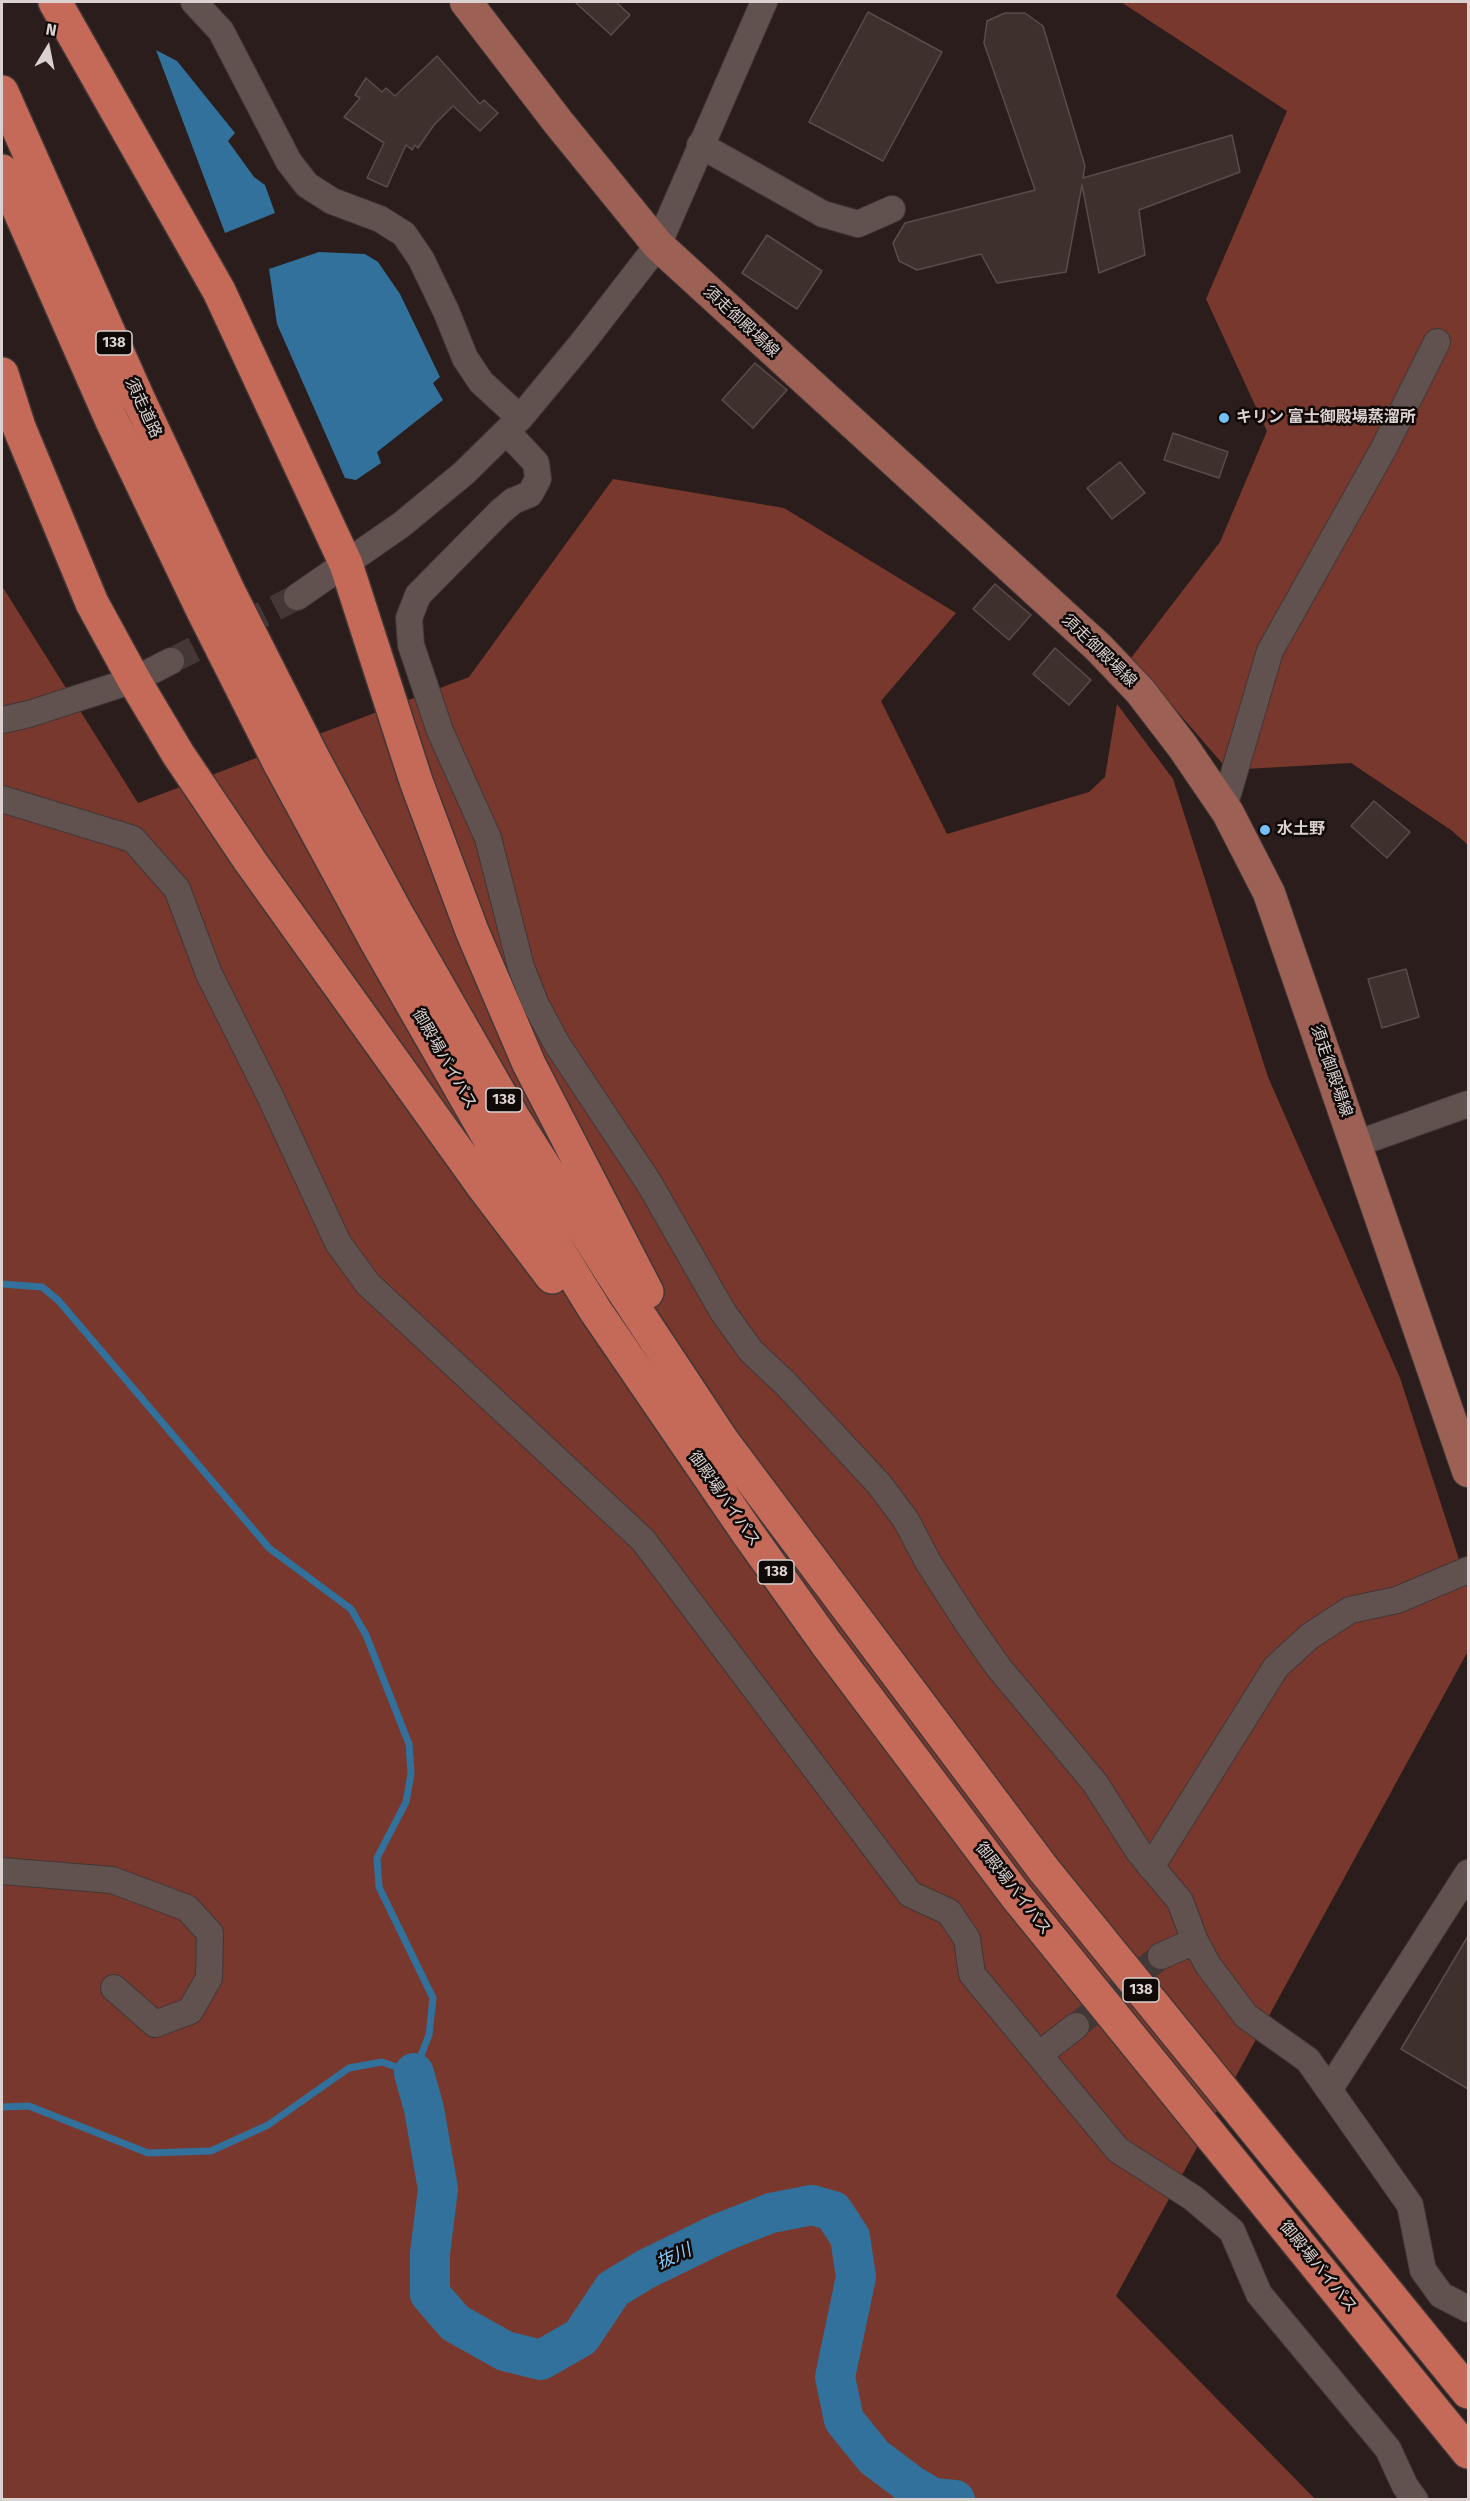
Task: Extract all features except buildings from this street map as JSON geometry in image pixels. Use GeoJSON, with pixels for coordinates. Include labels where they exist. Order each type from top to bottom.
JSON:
{"type":"FeatureCollection","features":[{"type":"Feature","properties":{"kind":"highway"},"geometry":{"type":"LineString","coordinates":[[55,2],[219,291],[346,564],[416,781],[472,931],[529,1064],[647,1291],[734,1436],[825,1580]]}},
{"type":"Feature","properties":{"kind":"highway","name":"須走道路"},"geometry":{"type":"LineString","coordinates":[[2,92],[138,398],[229,592]]}},
{"type":"Feature","properties":{"kind":"highway","name":"須走道路"},"geometry":{"type":"LineString","coordinates":[[2,171],[112,421],[203,611]]}},
{"type":"Feature","properties":{"kind":"highway"},"geometry":{"type":"LineString","coordinates":[[2,374],[19,427],[92,603],[178,754],[250,861],[482,1185],[749,1535]]}},
{"type":"Feature","properties":{"kind":"highway","name":"御殿場バイパス"},"geometry":{"type":"LineString","coordinates":[[229,592],[396,914],[513,1117],[620,1286],[724,1443],[1044,1870],[1468,2392]]}},
{"type":"Feature","properties":{"kind":"highway","name":"御殿場バイパス"},"geometry":{"type":"LineString","coordinates":[[203,611],[281,766],[489,1138],[595,1310],[749,1535],[826,1643],[1017,1897],[1468,2452]]}},
{"type":"Feature","properties":{"kind":"main road","name":"須走御殿場線"},"geometry":{"type":"LineString","coordinates":[[466,2],[558,122],[657,245],[1098,647],[1140,691],[1183,747],[1224,807],[1269,893],[1468,1471]]}},
{"type":"Feature","properties":{"kind":"street"},"geometry":{"type":"LineString","coordinates":[[194,2],[221,31],[289,162],[307,185],[332,201],[380,219],[404,234],[421,259],[465,358],[513,425],[536,463],[538,479],[530,494],[513,501],[500,512],[418,595],[409,618],[411,645],[440,731],[488,838],[521,967],[536,1005],[557,1044],[649,1183],[723,1312],[751,1351],[786,1384],[879,1484],[906,1520],[928,1562],[999,1668],[1095,1782],[1139,1852],[1180,1901],[1195,1941],[1208,1965],[1246,2016],[1308,2060],[1410,2205],[1423,2270],[1441,2295],[1468,2309]]}},
{"type":"Feature","properties":{"kind":"street"},"geometry":{"type":"LineString","coordinates":[[297,597],[410,517],[464,473],[513,425],[583,342],[657,245],[764,2]]}},
{"type":"Feature","properties":{"kind":"street"},"geometry":{"type":"LineString","coordinates":[[700,145],[824,214],[858,224],[892,209]]}},
{"type":"Feature","properties":{"kind":"street"},"geometry":{"type":"LineString","coordinates":[[1224,807],[1270,651],[1384,448],[1437,342]]}},
{"type":"Feature","properties":{"kind":"street"},"geometry":{"type":"LineString","coordinates":[[2,720],[29,714],[134,680],[171,661]]}},
{"type":"Feature","properties":{"kind":"street"},"geometry":{"type":"LineString","coordinates":[[2,799],[133,839],[177,888],[209,974],[269,1094],[338,1243],[368,1284],[643,1540],[910,1894],[949,1912],[967,1939],[972,1974],[1118,2150],[1193,2198],[1232,2231],[1259,2294],[1388,2449],[1405,2486],[1415,2499]]}},
{"type":"Feature","properties":{"kind":"street"},"geometry":{"type":"LineString","coordinates":[[1356,1144],[1468,1104]]}},
{"type":"Feature","properties":{"kind":"street"},"geometry":{"type":"LineString","coordinates":[[1151,1867],[1276,1667],[1310,1636],[1350,1610],[1397,1600],[1468,1570]]}},
{"type":"Feature","properties":{"kind":"street"},"geometry":{"type":"LineString","coordinates":[[2,1871],[112,1880],[187,1908],[210,1933],[208,1978],[190,2011],[155,2024],[114,1988]]}},
{"type":"Feature","properties":{"kind":"street"},"geometry":{"type":"LineString","coordinates":[[1329,2090],[1468,1873]]}},
{"type":"Feature","properties":{"kind":"street"},"geometry":{"type":"LineString","coordinates":[[1161,1956],[1195,1941]]}},
{"type":"Feature","properties":{"kind":"street"},"geometry":{"type":"LineString","coordinates":[[1040,2054],[1076,2026]]}},
{"type":"Feature","properties":{"kind":"shaded area"},"geometry":{"type":"Polygon","coordinates":[[[1121,2],[1468,2],[1468,845],[1451,830],[1351,763],[1228,770],[1131,658],[1220,542],[1267,431],[1206,299],[1287,111],[1121,2]]]}},
{"type":"Feature","properties":{"kind":"shaded area"},"geometry":{"type":"Polygon","coordinates":[[[613,479],[784,508],[956,613],[881,701],[947,834],[1089,792],[1105,777],[1117,704],[1173,779],[1268,1077],[1400,1378],[1468,1587],[1468,1651],[1116,2296],[1315,2499],[2,2499],[2,586],[138,803],[469,677],[613,479]]]}},
{"type":"Feature","properties":{"kind":"water"},"geometry":{"type":"Polygon","coordinates":[[[156,50],[177,61],[235,133],[228,141],[254,177],[265,185],[275,213],[225,233],[156,50]]]}},
{"type":"Feature","properties":{"kind":"water"},"geometry":{"type":"Polygon","coordinates":[[[319,252],[365,254],[378,262],[400,294],[440,377],[433,383],[443,400],[377,452],[381,463],[356,480],[345,478],[277,324],[269,269],[319,252]]]}},
{"type":"Feature","properties":{"kind":"waterway"},"geometry":{"type":"LineString","coordinates":[[2,1284],[42,1287],[58,1300],[269,1548],[351,1609],[366,1635],[409,1744],[411,1774],[406,1802],[377,1858],[379,1887],[433,1998],[429,2035],[414,2073],[382,2062],[349,2068],[268,2125],[211,2151],[148,2153],[29,2106],[2,2107]]}},
{"type":"Feature","properties":{"kind":"waterway","name":"抜川"},"geometry":{"type":"LineString","coordinates":[[414,2073],[424,2109],[438,2189],[430,2253],[430,2294],[455,2323],[505,2351],[541,2360],[581,2337],[613,2289],[646,2269],[720,2233],[771,2213],[812,2205],[833,2211],[850,2237],[856,2277],[835,2377],[844,2420],[874,2457],[911,2485],[933,2498],[955,2500]]}},
{"type":"Feature","properties":{"kind":"tunnel"},"geometry":{"type":"LineString","coordinates":[[171,661],[297,597]]}},
{"type":"Feature","properties":{"kind":"tunnel"},"geometry":{"type":"LineString","coordinates":[[1076,2026],[1161,1956]]}},
{"type":"Feature","properties":{"kind":"place","name":"キリン 富士御殿場蒸溜所"},"geometry":{"type":"Point","coordinates":[1224,418]}},
{"type":"Feature","properties":{"kind":"place","name":"水土野"},"geometry":{"type":"Point","coordinates":[1265,830]}}]}
